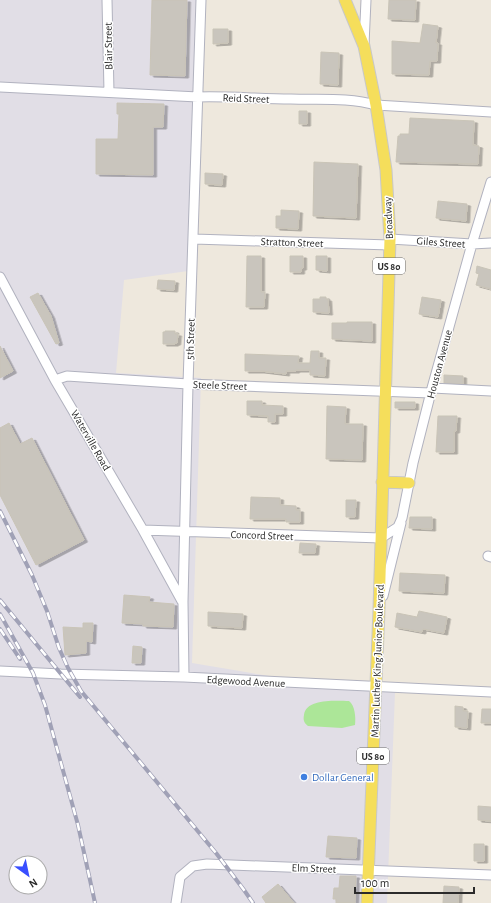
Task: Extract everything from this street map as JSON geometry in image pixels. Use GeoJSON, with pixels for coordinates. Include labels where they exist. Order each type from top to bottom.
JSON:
{"type":"FeatureCollection","features":[{"type":"Feature","properties":{"kind":"main road","name":"Broadway"},"geometry":{"type":"LineString","coordinates":[[345,0],[364,46],[376,105],[386,170],[390,242],[381,538]]}},
{"type":"Feature","properties":{"kind":"main road"},"geometry":{"type":"LineString","coordinates":[[382,482],[409,483]]}},
{"type":"Feature","properties":{"kind":"main road","name":"Martin Luther King Junior Boulevard"},"geometry":{"type":"LineString","coordinates":[[367,903],[381,538]]}},
{"type":"Feature","properties":{"kind":"street","name":"Blair Street"},"geometry":{"type":"LineString","coordinates":[[107,0],[109,92]]}},
{"type":"Feature","properties":{"kind":"street","name":"5th Street"},"geometry":{"type":"LineString","coordinates":[[184,677],[183,602],[188,384],[201,0]]}},
{"type":"Feature","properties":{"kind":"street"},"geometry":{"type":"LineString","coordinates":[[364,46],[366,0]]}},
{"type":"Feature","properties":{"kind":"street","name":"Reid Street"},"geometry":{"type":"LineString","coordinates":[[0,87],[198,97],[228,96],[362,101],[376,105],[491,112]]}},
{"type":"Feature","properties":{"kind":"street","name":"Houston Avenue"},"geometry":{"type":"LineString","coordinates":[[381,538],[398,527],[402,518],[431,391],[491,182]]}},
{"type":"Feature","properties":{"kind":"street","name":"Stratton Street"},"geometry":{"type":"LineString","coordinates":[[194,239],[390,242]]}},
{"type":"Feature","properties":{"kind":"street","name":"Giles Street"},"geometry":{"type":"LineString","coordinates":[[390,242],[491,243]]}},
{"type":"Feature","properties":{"kind":"street","name":"Waterville Road"},"geometry":{"type":"LineString","coordinates":[[0,277],[55,380],[144,530],[183,602]]}},
{"type":"Feature","properties":{"kind":"street","name":"Steele Street"},"geometry":{"type":"LineString","coordinates":[[55,380],[67,376],[188,384],[385,392],[491,391]]}},
{"type":"Feature","properties":{"kind":"street"},"geometry":{"type":"LineString","coordinates":[[379,610],[402,518]]}},
{"type":"Feature","properties":{"kind":"street","name":"Concord Street"},"geometry":{"type":"LineString","coordinates":[[144,530],[381,538]]}},
{"type":"Feature","properties":{"kind":"street","name":"Edgewood Avenue"},"geometry":{"type":"LineString","coordinates":[[0,671],[184,677],[491,692]]}},
{"type":"Feature","properties":{"kind":"street","name":"Elm Street"},"geometry":{"type":"LineString","coordinates":[[176,903],[180,877],[193,866],[207,864],[491,875]]}},
{"type":"Feature","properties":{"kind":"shaded area"},"geometry":{"type":"Polygon","coordinates":[[[0,0],[196,0],[188,271],[124,280],[116,373],[201,378],[192,663],[305,682],[395,692],[387,903],[0,903],[0,0]]]}},
{"type":"Feature","properties":{"kind":"green space"},"geometry":{"type":"Polygon","coordinates":[[[349,701],[354,709],[355,725],[342,728],[308,726],[305,723],[304,715],[306,710],[316,703],[349,701]]]}},
{"type":"Feature","properties":{"kind":"building"},"geometry":{"type":"Polygon","coordinates":[[[152,0],[187,0],[185,76],[150,75],[152,0]]]}},
{"type":"Feature","properties":{"kind":"building"},"geometry":{"type":"Polygon","coordinates":[[[389,0],[416,0],[415,20],[388,19],[389,0]]]}},
{"type":"Feature","properties":{"kind":"building"},"geometry":{"type":"Polygon","coordinates":[[[423,24],[438,26],[436,43],[438,43],[437,61],[430,61],[429,75],[392,74],[392,41],[420,43],[423,24]]]}},
{"type":"Feature","properties":{"kind":"building"},"geometry":{"type":"Polygon","coordinates":[[[213,29],[228,29],[228,43],[213,44],[213,29]]]}},
{"type":"Feature","properties":{"kind":"building"},"geometry":{"type":"Polygon","coordinates":[[[321,52],[339,53],[338,85],[320,84],[321,52]]]}},
{"type":"Feature","properties":{"kind":"building"},"geometry":{"type":"Polygon","coordinates":[[[117,103],[164,104],[163,127],[153,127],[153,175],[96,174],[96,139],[118,139],[119,114],[117,114],[117,103]]]}},
{"type":"Feature","properties":{"kind":"building"},"geometry":{"type":"Polygon","coordinates":[[[299,111],[307,111],[307,124],[299,124],[299,111]]]}},
{"type":"Feature","properties":{"kind":"building"},"geometry":{"type":"Polygon","coordinates":[[[410,118],[474,121],[473,145],[479,146],[478,164],[396,162],[398,136],[400,136],[400,134],[409,134],[410,118]]]}},
{"type":"Feature","properties":{"kind":"building"},"geometry":{"type":"Polygon","coordinates":[[[314,162],[358,164],[356,218],[313,216],[314,162]]]}},
{"type":"Feature","properties":{"kind":"building"},"geometry":{"type":"Polygon","coordinates":[[[205,173],[223,174],[222,185],[205,184],[205,173]]]}},
{"type":"Feature","properties":{"kind":"building"},"geometry":{"type":"Polygon","coordinates":[[[438,201],[467,204],[466,221],[436,218],[438,201]]]}},
{"type":"Feature","properties":{"kind":"building"},"geometry":{"type":"Polygon","coordinates":[[[281,210],[299,211],[298,229],[276,228],[276,216],[281,216],[281,210]]]}},
{"type":"Feature","properties":{"kind":"building"},"geometry":{"type":"Polygon","coordinates":[[[247,256],[261,256],[261,292],[265,292],[264,307],[246,307],[247,256]]]}},
{"type":"Feature","properties":{"kind":"building"},"geometry":{"type":"Polygon","coordinates":[[[290,256],[303,256],[303,268],[301,268],[301,272],[290,272],[290,256]]]}},
{"type":"Feature","properties":{"kind":"building"},"geometry":{"type":"Polygon","coordinates":[[[316,256],[327,256],[327,271],[316,270],[316,256]]]}},
{"type":"Feature","properties":{"kind":"building"},"geometry":{"type":"Polygon","coordinates":[[[477,266],[491,270],[491,289],[476,285],[479,274],[476,273],[477,266]]]}},
{"type":"Feature","properties":{"kind":"building"},"geometry":{"type":"Polygon","coordinates":[[[158,280],[175,281],[174,290],[157,289],[158,280]]]}},
{"type":"Feature","properties":{"kind":"building"},"geometry":{"type":"Polygon","coordinates":[[[38,293],[51,316],[59,343],[56,344],[30,297],[38,293]]]}},
{"type":"Feature","properties":{"kind":"building"},"geometry":{"type":"Polygon","coordinates":[[[320,297],[326,297],[326,299],[328,299],[329,313],[313,312],[313,299],[320,299],[320,297]]]}},
{"type":"Feature","properties":{"kind":"building"},"geometry":{"type":"Polygon","coordinates":[[[422,297],[441,300],[438,317],[419,314],[422,297]]]}},
{"type":"Feature","properties":{"kind":"building"},"geometry":{"type":"Polygon","coordinates":[[[372,322],[372,341],[332,339],[332,323],[372,322]]]}},
{"type":"Feature","properties":{"kind":"building"},"geometry":{"type":"Polygon","coordinates":[[[175,331],[175,334],[178,334],[177,343],[163,344],[163,332],[175,331]]]}},
{"type":"Feature","properties":{"kind":"building"},"geometry":{"type":"Polygon","coordinates":[[[0,346],[13,371],[0,378],[0,346]]]}},
{"type":"Feature","properties":{"kind":"building"},"geometry":{"type":"Polygon","coordinates":[[[311,351],[319,351],[319,358],[326,358],[325,376],[310,375],[310,370],[286,371],[286,374],[245,371],[245,354],[299,356],[298,363],[310,363],[311,351]]]}},
{"type":"Feature","properties":{"kind":"building"},"geometry":{"type":"Polygon","coordinates":[[[444,375],[463,376],[463,384],[444,383],[444,375]]]}},
{"type":"Feature","properties":{"kind":"building"},"geometry":{"type":"Polygon","coordinates":[[[247,401],[262,401],[262,405],[283,406],[283,414],[275,414],[275,422],[268,422],[268,416],[247,415],[247,401]]]}},
{"type":"Feature","properties":{"kind":"building"},"geometry":{"type":"Polygon","coordinates":[[[395,402],[415,402],[415,408],[395,408],[395,402]]]}},
{"type":"Feature","properties":{"kind":"building"},"geometry":{"type":"Polygon","coordinates":[[[327,406],[346,407],[345,424],[363,424],[362,460],[326,459],[327,406]]]}},
{"type":"Feature","properties":{"kind":"building"},"geometry":{"type":"Polygon","coordinates":[[[438,416],[457,416],[456,431],[454,431],[454,452],[436,452],[438,416]]]}},
{"type":"Feature","properties":{"kind":"building"},"geometry":{"type":"Polygon","coordinates":[[[9,423],[20,444],[32,438],[84,540],[36,565],[0,495],[0,428],[9,423]]]}},
{"type":"Feature","properties":{"kind":"building"},"geometry":{"type":"Polygon","coordinates":[[[251,497],[280,498],[280,505],[296,506],[296,510],[300,510],[300,522],[286,522],[286,519],[250,519],[251,497]]]}},
{"type":"Feature","properties":{"kind":"building"},"geometry":{"type":"Polygon","coordinates":[[[346,500],[356,500],[355,517],[346,517],[346,500]]]}},
{"type":"Feature","properties":{"kind":"building"},"geometry":{"type":"Polygon","coordinates":[[[410,517],[432,517],[432,529],[409,528],[410,517]]]}},
{"type":"Feature","properties":{"kind":"building"},"geometry":{"type":"Polygon","coordinates":[[[300,543],[316,544],[315,553],[299,553],[300,543]]]}},
{"type":"Feature","properties":{"kind":"building"},"geometry":{"type":"Polygon","coordinates":[[[400,573],[445,575],[444,593],[399,591],[400,573]]]}},
{"type":"Feature","properties":{"kind":"building"},"geometry":{"type":"Polygon","coordinates":[[[124,595],[150,597],[149,602],[174,604],[173,627],[143,626],[143,624],[122,623],[124,595]]]}},
{"type":"Feature","properties":{"kind":"building"},"geometry":{"type":"Polygon","coordinates":[[[419,611],[447,617],[444,633],[423,629],[422,632],[395,627],[397,613],[417,617],[419,611]]]}},
{"type":"Feature","properties":{"kind":"building"},"geometry":{"type":"Polygon","coordinates":[[[208,612],[243,614],[242,628],[208,626],[208,612]]]}},
{"type":"Feature","properties":{"kind":"building"},"geometry":{"type":"Polygon","coordinates":[[[83,623],[93,623],[92,642],[86,641],[86,653],[65,655],[63,627],[83,628],[83,623]]]}},
{"type":"Feature","properties":{"kind":"building"},"geometry":{"type":"Polygon","coordinates":[[[133,646],[142,647],[141,663],[132,663],[133,646]]]}},
{"type":"Feature","properties":{"kind":"building"},"geometry":{"type":"Polygon","coordinates":[[[455,706],[463,707],[463,711],[468,711],[467,728],[455,727],[455,706]]]}},
{"type":"Feature","properties":{"kind":"building"},"geometry":{"type":"Polygon","coordinates":[[[482,709],[491,709],[491,723],[481,723],[482,709]]]}},
{"type":"Feature","properties":{"kind":"building"},"geometry":{"type":"Polygon","coordinates":[[[478,806],[491,807],[491,821],[478,820],[478,806]]]}},
{"type":"Feature","properties":{"kind":"building"},"geometry":{"type":"Polygon","coordinates":[[[328,836],[357,838],[356,858],[326,857],[328,836]]]}},
{"type":"Feature","properties":{"kind":"building"},"geometry":{"type":"Polygon","coordinates":[[[474,844],[484,844],[484,861],[474,861],[474,844]]]}},
{"type":"Feature","properties":{"kind":"building"},"geometry":{"type":"Polygon","coordinates":[[[340,876],[356,876],[355,903],[336,903],[336,899],[333,899],[334,888],[339,888],[340,876]]]}},
{"type":"Feature","properties":{"kind":"building"},"geometry":{"type":"Polygon","coordinates":[[[278,884],[294,903],[266,903],[262,897],[278,884]]]}},
{"type":"Feature","properties":{"kind":"building"},"geometry":{"type":"Polygon","coordinates":[[[444,886],[459,887],[458,903],[443,903],[444,886]]]}},
{"type":"Feature","properties":{"kind":"railway"},"geometry":{"type":"LineString","coordinates":[[0,511],[32,575],[47,611],[59,648],[81,691],[216,853],[253,903]]}},
{"type":"Feature","properties":{"kind":"railway"},"geometry":{"type":"LineString","coordinates":[[0,600],[80,697]]}},
{"type":"Feature","properties":{"kind":"railway"},"geometry":{"type":"LineString","coordinates":[[0,614],[33,673],[45,705],[78,825],[95,903]]}},
{"type":"Feature","properties":{"kind":"railway"},"geometry":{"type":"LineString","coordinates":[[0,629],[20,659]]}},
{"type":"Feature","properties":{"kind":"place","name":"Dollar General"},"geometry":{"type":"Point","coordinates":[304,777]}}]}
